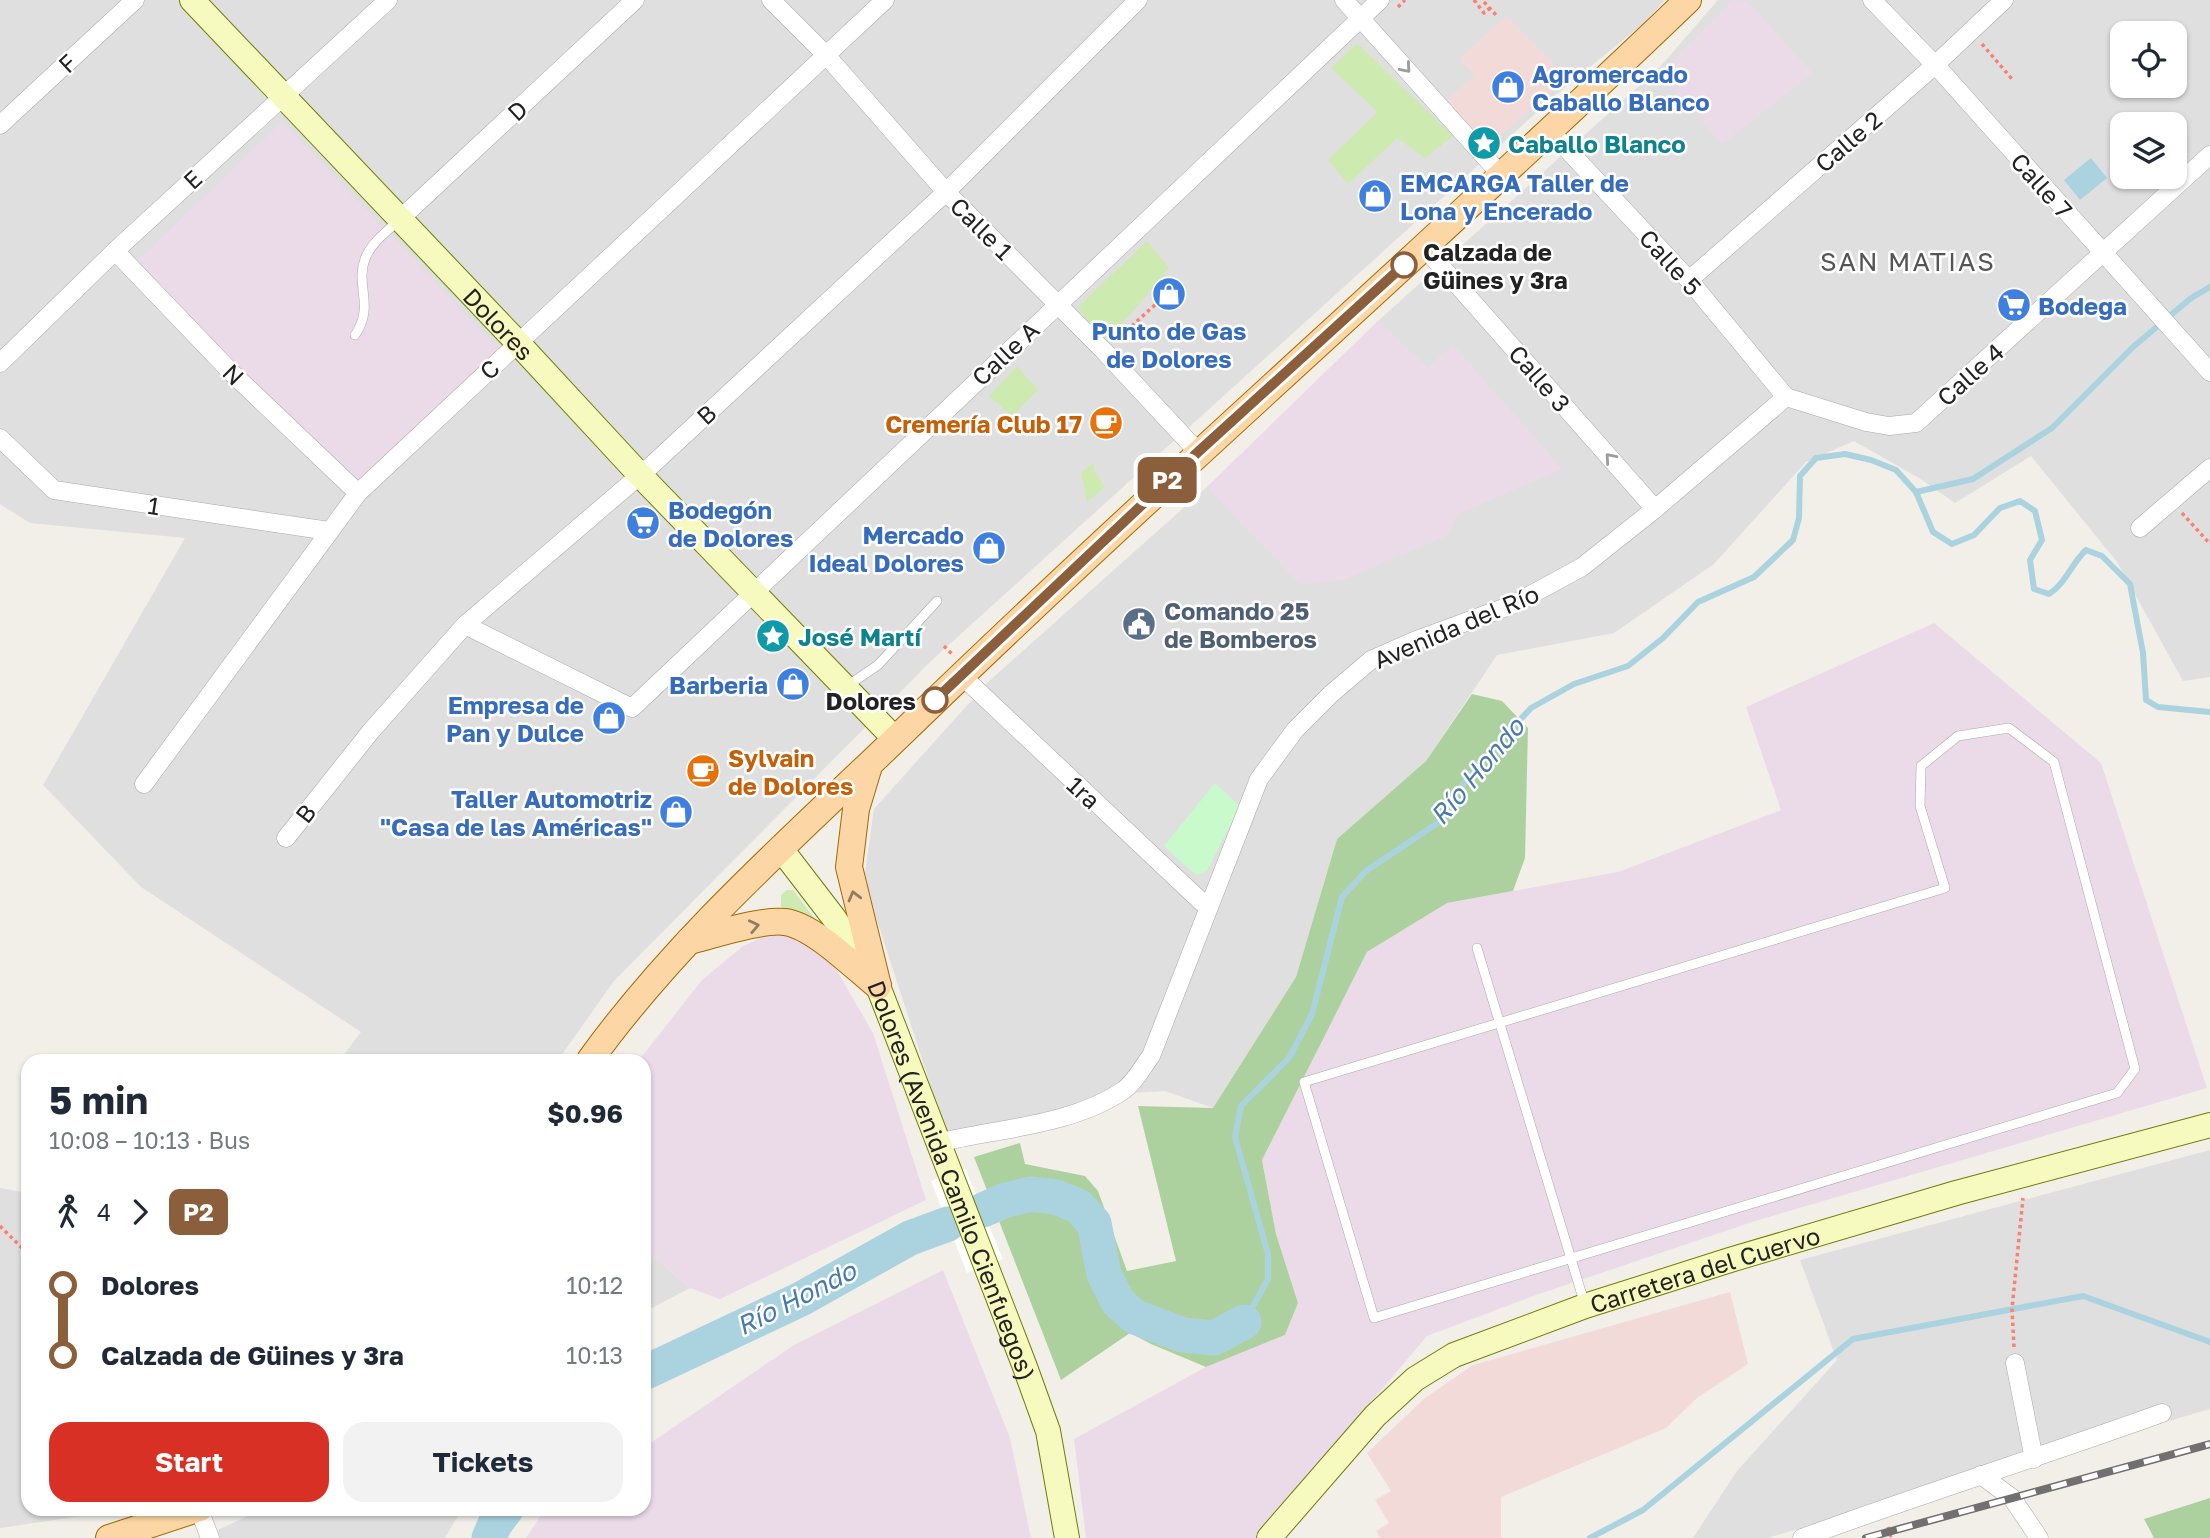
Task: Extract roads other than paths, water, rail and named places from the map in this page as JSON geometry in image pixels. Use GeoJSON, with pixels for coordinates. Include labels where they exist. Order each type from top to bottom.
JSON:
{"type":"FeatureCollection","features":[{"type":"Feature","properties":{"kind":"main road"},"geometry":{"type":"LineString","coordinates":[[594,1054],[615,1025],[688,942],[961,675],[1198,452],[1551,132],[1688,0]]}},
{"type":"Feature","properties":{"kind":"main road"},"geometry":{"type":"LineString","coordinates":[[870,763],[856,809],[849,867],[878,986]]}},
{"type":"Feature","properties":{"kind":"main road"},"geometry":{"type":"LineString","coordinates":[[688,942],[784,922],[809,930],[878,986]]}},
{"type":"Feature","properties":{"kind":"main road"},"geometry":{"type":"LineString","coordinates":[[109,1538],[177,1516]]}},
{"type":"Feature","properties":{"kind":"street","name":"F"},"geometry":{"type":"LineString","coordinates":[[0,125],[135,0]]}},
{"type":"Feature","properties":{"kind":"street","name":"Dolores"},"geometry":{"type":"LineString","coordinates":[[192,0],[640,475],[895,739]]}},
{"type":"Feature","properties":{"kind":"street","name":"E"},"geometry":{"type":"LineString","coordinates":[[0,363],[115,251],[388,0]]}},
{"type":"Feature","properties":{"kind":"street","name":"D"},"geometry":{"type":"LineString","coordinates":[[399,220],[635,0]]}},
{"type":"Feature","properties":{"kind":"street","name":"Calle 1"},"geometry":{"type":"LineString","coordinates":[[771,0],[826,55],[946,192],[1104,351],[1198,452]]}},
{"type":"Feature","properties":{"kind":"street","name":"C"},"geometry":{"type":"LineString","coordinates":[[144,784],[358,493],[885,0]]}},
{"type":"Feature","properties":{"kind":"street","name":"B"},"geometry":{"type":"LineString","coordinates":[[286,838],[371,731],[465,625],[640,475],[946,192],[1138,0]]}},
{"type":"Feature","properties":{"kind":"street"},"geometry":{"type":"LineString","coordinates":[[1345,0],[1502,176]]}},
{"type":"Feature","properties":{"kind":"street","name":"Calle A"},"geometry":{"type":"LineString","coordinates":[[465,625],[632,708],[1380,0]]}},
{"type":"Feature","properties":{"kind":"street","name":"Calle 7"},"geometry":{"type":"LineString","coordinates":[[1872,0],[1935,65],[2210,372]]}},
{"type":"Feature","properties":{"kind":"street","name":"Calle 2"},"geometry":{"type":"LineString","coordinates":[[1689,280],[1935,65],[2004,0]]}},
{"type":"Feature","properties":{"kind":"street","name":"Calle 5"},"geometry":{"type":"LineString","coordinates":[[1551,132],[1689,280],[1786,397]]}},
{"type":"Feature","properties":{"kind":"street","name":"Calle 4"},"geometry":{"type":"LineString","coordinates":[[1786,397],[1866,422],[1889,426],[1916,423],[2210,155]]}},
{"type":"Feature","properties":{"kind":"street","name":"Calle 3"},"geometry":{"type":"LineString","coordinates":[[1424,247],[1656,509]]}},
{"type":"Feature","properties":{"kind":"street","name":"N"},"geometry":{"type":"LineString","coordinates":[[115,251],[232,373],[358,493]]}},
{"type":"Feature","properties":{"kind":"street","name":"Avenida del Río"},"geometry":{"type":"LineString","coordinates":[[938,1143],[1064,1116],[1097,1104],[1126,1089],[1151,1056],[1259,779],[1295,730],[1371,660],[1512,605],[1582,567],[1656,509],[1786,397]]}},
{"type":"Feature","properties":{"kind":"street","name":"1"},"geometry":{"type":"LineString","coordinates":[[0,438],[54,490],[329,531]]}},
{"type":"Feature","properties":{"kind":"street"},"geometry":{"type":"LineString","coordinates":[[2140,528],[2210,468]]}},
{"type":"Feature","properties":{"kind":"street","name":"1ra"},"geometry":{"type":"LineString","coordinates":[[961,675],[1208,908]]}},
{"type":"Feature","properties":{"kind":"street","name":"Dolores (Avenida Camilo Cienfuegos)"},"geometry":{"type":"LineString","coordinates":[[781,849],[834,918],[878,986],[1048,1431],[1067,1538]]}},
{"type":"Feature","properties":{"kind":"street","name":"Carretera del Cuervo"},"geometry":{"type":"LineString","coordinates":[[1269,1538],[1375,1416],[1415,1379],[1454,1355],[1585,1306],[1743,1256],[2210,1125]]}},
{"type":"Feature","properties":{"kind":"street"},"geometry":{"type":"LineString","coordinates":[[2015,1363],[2034,1460]]}},
{"type":"Feature","properties":{"kind":"street"},"geometry":{"type":"LineString","coordinates":[[1802,1538],[1981,1475],[2034,1460],[2162,1413]]}},
{"type":"Feature","properties":{"kind":"street"},"geometry":{"type":"LineString","coordinates":[[1981,1475],[2011,1498],[2039,1538]]}},
{"type":"Feature","properties":{"kind":"street"},"geometry":{"type":"LineString","coordinates":[[202,1516],[210,1538]]}},
{"type":"Feature","properties":{"kind":"lane"},"geometry":{"type":"LineString","coordinates":[[355,335],[362,325],[365,311],[364,261],[371,247],[399,220]]}},
{"type":"Feature","properties":{"kind":"lane"},"geometry":{"type":"LineString","coordinates":[[845,688],[878,665],[937,601]]}},
{"type":"Feature","properties":{"kind":"lane"},"geometry":{"type":"LineString","coordinates":[[2009,729],[2054,762],[2135,1069],[2117,1093],[1571,1258],[1374,1318],[1304,1082],[1945,888],[1920,806],[1920,766],[1958,736],[2009,729]]}},
{"type":"Feature","properties":{"kind":"lane"},"geometry":{"type":"LineString","coordinates":[[1477,948],[1585,1306]]}},
{"type":"Feature","properties":{"kind":"water"},"geometry":{"type":"Polygon","coordinates":[[[2091,158],[2107,178],[2080,200],[2064,180],[2091,158]]]}},
{"type":"Feature","properties":{"kind":"waterway"},"geometry":{"type":"LineString","coordinates":[[1916,492],[1973,479],[2052,428],[2133,347],[2191,298],[2210,287]]}},
{"type":"Feature","properties":{"kind":"waterway","name":"Río Hondo"},"geometry":{"type":"LineString","coordinates":[[1244,1322],[1268,1279],[1268,1254],[1235,1137],[1241,1106],[1289,1058],[1312,1014],[1342,897],[1366,871],[1442,820],[1469,775],[1531,708],[1574,684],[1628,666],[1663,638],[1698,602],[1754,577],[1793,540],[1799,518],[1800,476],[1816,458],[1845,454],[1896,470],[1916,492],[1933,532],[1952,544],[1974,535],[2000,508],[2020,501],[2035,511],[2042,540],[2030,560],[2034,589],[2049,594],[2086,550],[2102,556],[2130,584],[2143,653],[2146,700],[2158,707],[2210,712]]}},
{"type":"Feature","properties":{"kind":"waterway","name":"Río Hondo"},"geometry":{"type":"LineString","coordinates":[[983,1210],[1030,1194],[1056,1197],[1078,1206],[1094,1223],[1104,1274],[1118,1302],[1135,1317],[1183,1335],[1214,1338],[1244,1322]]}},
{"type":"Feature","properties":{"kind":"waterway","name":"Río Hondo"},"geometry":{"type":"LineString","coordinates":[[651,1370],[801,1299],[910,1238],[948,1224]]}},
{"type":"Feature","properties":{"kind":"waterway"},"geometry":{"type":"LineString","coordinates":[[1590,1538],[1643,1510],[1853,1339],[2083,1296],[2210,1342]]}},
{"type":"Feature","properties":{"kind":"waterway","name":"Río Hondo"},"geometry":{"type":"LineString","coordinates":[[489,1538],[501,1516]]}},
{"type":"Feature","properties":{"kind":"railway"},"geometry":{"type":"LineString","coordinates":[[1866,1538],[2210,1444]]}},
{"type":"Feature","properties":{"kind":"place","name":"Agromercado Caballo Blanco"},"geometry":{"type":"Point","coordinates":[1508,87]}},
{"type":"Feature","properties":{"kind":"place","name":"Caballo Blanco"},"geometry":{"type":"Point","coordinates":[1484,143]}},
{"type":"Feature","properties":{"kind":"place","name":"EMCARGA Taller de Lona y Encerado"},"geometry":{"type":"Point","coordinates":[1375,196]}},
{"type":"Feature","properties":{"kind":"place","name":"Calzada de Güines y 3ra"},"geometry":{"type":"Point","coordinates":[1404,265]}},
{"type":"Feature","properties":{"kind":"place","name":"Punto de Gas de Dolores"},"geometry":{"type":"Point","coordinates":[1169,294]}},
{"type":"Feature","properties":{"kind":"place","name":"Bodega"},"geometry":{"type":"Point","coordinates":[2014,305]}},
{"type":"Feature","properties":{"kind":"place","name":"Cremería Club 17"},"geometry":{"type":"Point","coordinates":[1106,423]}},
{"type":"Feature","properties":{"kind":"place","name":"Bodegón de Dolores"},"geometry":{"type":"Point","coordinates":[643,523]}},
{"type":"Feature","properties":{"kind":"place","name":"Mercado Ideal Dolores"},"geometry":{"type":"Point","coordinates":[989,548]}},
{"type":"Feature","properties":{"kind":"place","name":"Comando 25 de Bomberos"},"geometry":{"type":"Point","coordinates":[1139,624]}},
{"type":"Feature","properties":{"kind":"place","name":"José Martí"},"geometry":{"type":"Point","coordinates":[773,636]}},
{"type":"Feature","properties":{"kind":"place","name":"Barberia"},"geometry":{"type":"Point","coordinates":[793,684]}},
{"type":"Feature","properties":{"kind":"place","name":"Dolores"},"geometry":{"type":"Point","coordinates":[935,700]}},
{"type":"Feature","properties":{"kind":"place","name":"Empresa de Pan y Dulce"},"geometry":{"type":"Point","coordinates":[609,718]}},
{"type":"Feature","properties":{"kind":"place","name":"Sylvain de Dolores"},"geometry":{"type":"Point","coordinates":[703,771]}},
{"type":"Feature","properties":{"kind":"place","name":"Taller Automotriz \"Casa de las Américas\""},"geometry":{"type":"Point","coordinates":[676,812]}},
{"type":"Feature","properties":{"kind":"district","name":"SAN MATIAS"},"geometry":{"type":"Point","coordinates":[1908,261]}}]}
